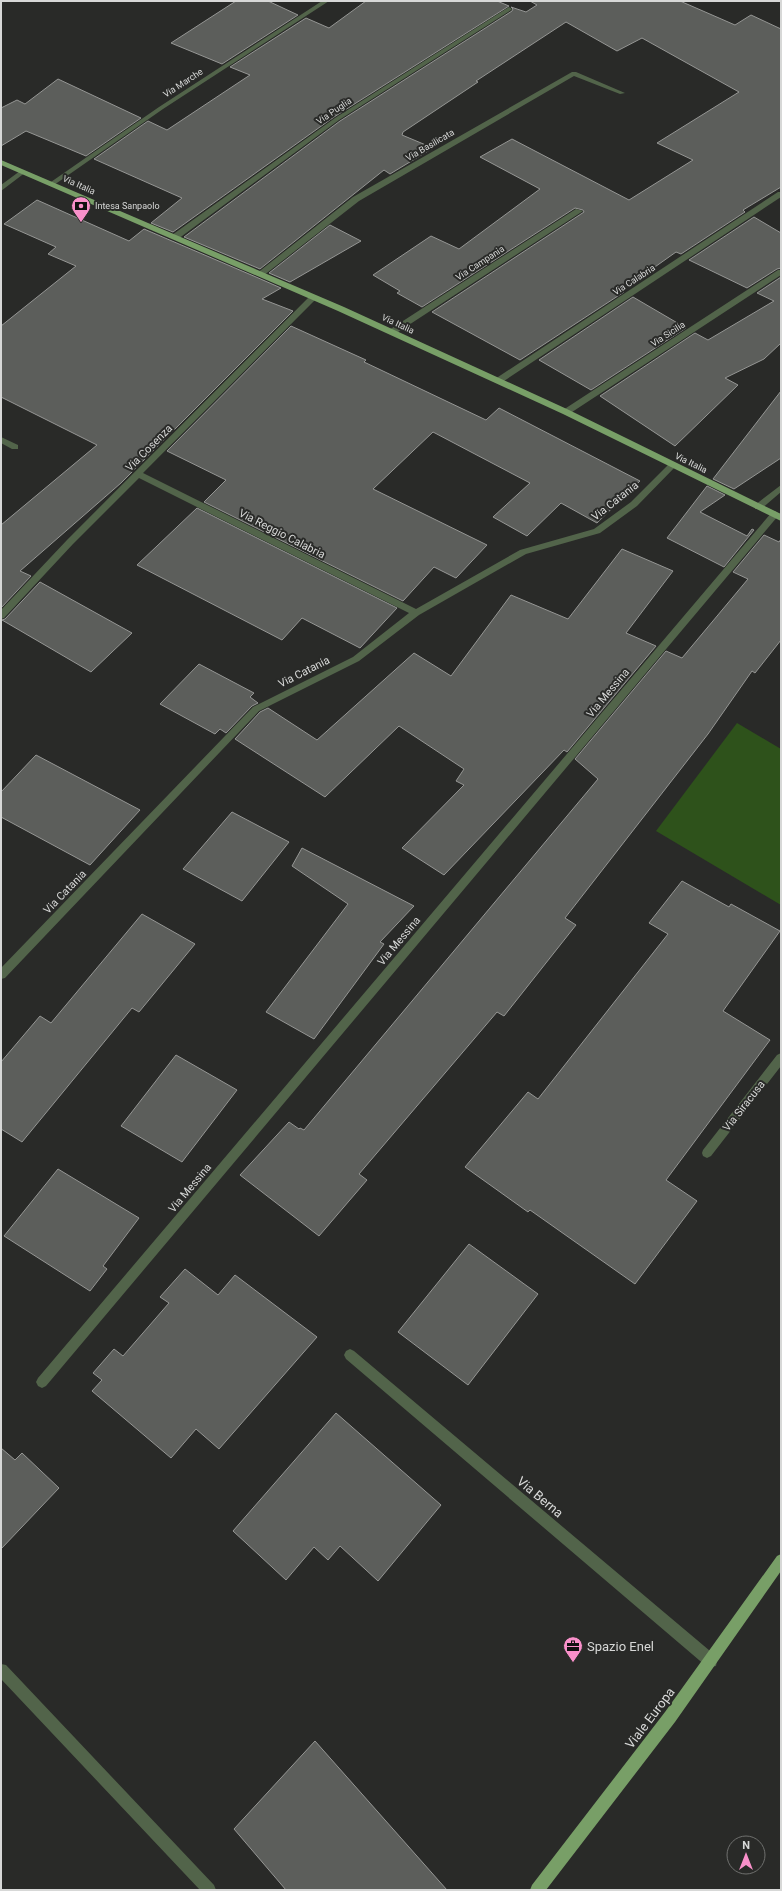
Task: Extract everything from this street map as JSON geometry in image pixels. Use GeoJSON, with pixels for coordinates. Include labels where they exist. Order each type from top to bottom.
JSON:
{"type":"FeatureCollection","features":[{"type":"Feature","properties":{"kind":"main road","name":"Via Italia"},"geometry":{"type":"LineString","coordinates":[[1,162],[392,332],[566,412],[673,466],[778,516]]}},
{"type":"Feature","properties":{"kind":"main road","name":"Viale Europa"},"geometry":{"type":"LineString","coordinates":[[537,1890],[670,1717],[781,1560]]}},
{"type":"Feature","properties":{"kind":"street","name":"Via Marche"},"geometry":{"type":"LineString","coordinates":[[52,184],[161,108],[326,1]]}},
{"type":"Feature","properties":{"kind":"street","name":"Via Puglia"},"geometry":{"type":"LineString","coordinates":[[175,237],[337,118],[509,9]]}},
{"type":"Feature","properties":{"kind":"street","name":"Via Basilicata"},"geometry":{"type":"LineString","coordinates":[[260,274],[356,199],[574,73],[622,93]]}},
{"type":"Feature","properties":{"kind":"street"},"geometry":{"type":"LineString","coordinates":[[1,189],[22,172]]}},
{"type":"Feature","properties":{"kind":"street","name":"Via Calabria"},"geometry":{"type":"LineString","coordinates":[[498,381],[781,194]]}},
{"type":"Feature","properties":{"kind":"street","name":"Via Campania"},"geometry":{"type":"LineString","coordinates":[[392,332],[579,211]]}},
{"type":"Feature","properties":{"kind":"street","name":"Via Sicilia"},"geometry":{"type":"LineString","coordinates":[[566,412],[781,272]]}},
{"type":"Feature","properties":{"kind":"street","name":"Via Cosenza"},"geometry":{"type":"LineString","coordinates":[[1,616],[70,542],[314,297]]}},
{"type":"Feature","properties":{"kind":"street"},"geometry":{"type":"LineString","coordinates":[[1,440],[15,447]]}},
{"type":"Feature","properties":{"kind":"street","name":"Via Catania"},"geometry":{"type":"LineString","coordinates":[[1,975],[256,709],[356,659],[416,613],[523,552],[597,530],[634,504],[673,466]]}},
{"type":"Feature","properties":{"kind":"street","name":"Via Reggio Calabria"},"geometry":{"type":"LineString","coordinates":[[138,474],[416,613]]}},
{"type":"Feature","properties":{"kind":"street"},"geometry":{"type":"LineString","coordinates":[[758,507],[781,488]]}},
{"type":"Feature","properties":{"kind":"street","name":"Via Messina"},"geometry":{"type":"LineString","coordinates":[[42,1382],[778,516]]}},
{"type":"Feature","properties":{"kind":"street","name":"Via Siracusa"},"geometry":{"type":"LineString","coordinates":[[707,1153],[781,1058]]}},
{"type":"Feature","properties":{"kind":"street","name":"Via Berna"},"geometry":{"type":"LineString","coordinates":[[350,1355],[711,1661]]}},
{"type":"Feature","properties":{"kind":"street"},"geometry":{"type":"LineString","coordinates":[[1,1670],[209,1890]]}},
{"type":"Feature","properties":{"kind":"green space"},"geometry":{"type":"Polygon","coordinates":[[[737,723],[781,749],[781,905],[656,831],[737,723]]]}},
{"type":"Feature","properties":{"kind":"building"},"geometry":{"type":"Polygon","coordinates":[[[236,1],[268,1],[298,15],[222,64],[171,43],[236,1]]]}},
{"type":"Feature","properties":{"kind":"building"},"geometry":{"type":"Polygon","coordinates":[[[366,1],[497,1],[509,6],[334,117],[173,232],[151,223],[182,198],[94,159],[148,121],[167,130],[250,75],[230,67],[306,18],[329,28],[366,1]]]}},
{"type":"Feature","properties":{"kind":"building"},"geometry":{"type":"Polygon","coordinates":[[[530,1],[680,1],[735,25],[751,15],[781,29],[781,187],[743,210],[745,212],[681,254],[676,252],[621,291],[624,292],[520,360],[432,312],[584,212],[583,210],[575,208],[422,307],[397,293],[400,291],[373,275],[431,236],[459,249],[540,189],[480,157],[512,139],[629,200],[693,160],[657,143],[739,92],[642,38],[617,51],[566,22],[476,81],[478,82],[403,132],[402,135],[433,148],[390,174],[384,170],[260,269],[184,237],[340,121],[512,11],[513,9],[511,7],[526,12],[537,5],[530,1]]]}},
{"type":"Feature","properties":{"kind":"building"},"geometry":{"type":"Polygon","coordinates":[[[58,79],[141,118],[86,156],[26,131],[1,146],[1,108],[17,100],[25,104],[58,79]]]}},
{"type":"Feature","properties":{"kind":"building"},"geometry":{"type":"Polygon","coordinates":[[[37,200],[129,241],[144,229],[256,277],[281,288],[262,299],[293,311],[121,483],[20,571],[31,576],[1,608],[1,525],[97,445],[1,397],[1,326],[76,266],[48,254],[56,247],[4,224],[37,200]]]}},
{"type":"Feature","properties":{"kind":"building"},"geometry":{"type":"Polygon","coordinates":[[[754,217],[781,233],[781,268],[747,288],[689,260],[754,217]]]}},
{"type":"Feature","properties":{"kind":"building"},"geometry":{"type":"Polygon","coordinates":[[[330,225],[361,241],[290,282],[269,273],[330,225]]]}},
{"type":"Feature","properties":{"kind":"building"},"geometry":{"type":"Polygon","coordinates":[[[781,277],[781,343],[764,359],[725,378],[738,385],[675,446],[600,396],[695,333],[708,340],[774,301],[757,293],[781,277]]]}},
{"type":"Feature","properties":{"kind":"building"},"geometry":{"type":"Polygon","coordinates":[[[633,297],[686,328],[591,390],[539,360],[633,297]]]}},
{"type":"Feature","properties":{"kind":"building"},"geometry":{"type":"Polygon","coordinates":[[[291,326],[366,360],[364,362],[486,420],[499,408],[640,481],[597,523],[561,503],[527,536],[493,517],[530,483],[433,432],[373,489],[487,545],[456,578],[434,567],[403,601],[204,502],[226,480],[167,451],[291,326]]]}},
{"type":"Feature","properties":{"kind":"building"},"geometry":{"type":"Polygon","coordinates":[[[781,391],[781,458],[734,489],[713,479],[781,391]]]}},
{"type":"Feature","properties":{"kind":"building"},"geometry":{"type":"Polygon","coordinates":[[[707,486],[725,495],[700,512],[747,536],[752,529],[754,530],[724,567],[667,538],[707,486]]]}},
{"type":"Feature","properties":{"kind":"building"},"geometry":{"type":"Polygon","coordinates":[[[197,508],[397,608],[360,648],[302,618],[282,640],[137,565],[197,508]]]}},
{"type":"Feature","properties":{"kind":"building"},"geometry":{"type":"Polygon","coordinates":[[[764,535],[779,542],[781,539],[781,640],[755,673],[752,671],[708,734],[565,918],[576,925],[504,1016],[497,1012],[359,1174],[367,1180],[319,1236],[240,1175],[289,1122],[299,1129],[304,1130],[598,779],[575,759],[666,651],[682,658],[748,579],[733,572],[764,535]]]}},
{"type":"Feature","properties":{"kind":"building"},"geometry":{"type":"Polygon","coordinates":[[[622,549],[673,571],[626,633],[656,646],[567,752],[564,750],[444,875],[402,848],[464,785],[456,781],[464,769],[399,726],[325,797],[235,739],[260,712],[268,708],[317,740],[414,653],[451,676],[511,595],[568,619],[622,549]]]}},
{"type":"Feature","properties":{"kind":"building"},"geometry":{"type":"Polygon","coordinates":[[[40,582],[132,633],[91,672],[2,620],[5,619],[40,582]]]}},
{"type":"Feature","properties":{"kind":"building"},"geometry":{"type":"Polygon","coordinates":[[[199,664],[254,693],[250,697],[258,703],[252,706],[226,733],[220,729],[215,734],[160,704],[199,664]]]}},
{"type":"Feature","properties":{"kind":"building"},"geometry":{"type":"Polygon","coordinates":[[[36,755],[140,810],[90,865],[1,817],[1,792],[36,755]]]}},
{"type":"Feature","properties":{"kind":"building"},"geometry":{"type":"Polygon","coordinates":[[[232,812],[289,842],[242,901],[183,869],[232,812]]]}},
{"type":"Feature","properties":{"kind":"building"},"geometry":{"type":"Polygon","coordinates":[[[302,848],[414,906],[380,942],[384,944],[314,1039],[266,1012],[348,904],[292,866],[302,848]]]}},
{"type":"Feature","properties":{"kind":"building"},"geometry":{"type":"Polygon","coordinates":[[[682,881],[729,907],[731,904],[780,931],[723,1011],[770,1040],[666,1180],[697,1201],[635,1284],[530,1210],[528,1212],[465,1167],[528,1092],[538,1099],[668,934],[649,923],[682,881]]]}},
{"type":"Feature","properties":{"kind":"building"},"geometry":{"type":"Polygon","coordinates":[[[142,914],[195,944],[139,1012],[132,1008],[22,1142],[1,1129],[1,1062],[40,1016],[51,1023],[142,914]]]}},
{"type":"Feature","properties":{"kind":"building"},"geometry":{"type":"Polygon","coordinates":[[[176,1055],[237,1090],[182,1162],[121,1126],[176,1055]]]}},
{"type":"Feature","properties":{"kind":"building"},"geometry":{"type":"Polygon","coordinates":[[[58,1169],[139,1218],[103,1266],[107,1269],[90,1291],[4,1236],[58,1169]]]}},
{"type":"Feature","properties":{"kind":"building"},"geometry":{"type":"Polygon","coordinates":[[[469,1244],[538,1294],[468,1385],[398,1332],[469,1244]]]}},
{"type":"Feature","properties":{"kind":"building"},"geometry":{"type":"Polygon","coordinates":[[[185,1269],[218,1295],[235,1275],[317,1337],[219,1449],[196,1429],[171,1458],[92,1391],[102,1380],[93,1373],[114,1349],[123,1356],[169,1303],[160,1297],[185,1269]]]}},
{"type":"Feature","properties":{"kind":"building"},"geometry":{"type":"Polygon","coordinates":[[[336,1413],[441,1505],[378,1581],[340,1546],[328,1560],[314,1547],[286,1580],[233,1531],[336,1413]]]}},
{"type":"Feature","properties":{"kind":"building"},"geometry":{"type":"Polygon","coordinates":[[[1,1448],[15,1460],[22,1453],[59,1488],[1,1549],[1,1448]]]}},
{"type":"Feature","properties":{"kind":"building"},"geometry":{"type":"Polygon","coordinates":[[[315,1741],[447,1890],[286,1890],[234,1829],[315,1741]]]}},
{"type":"Feature","properties":{"kind":"place","name":"Intesa Sanpaolo"},"geometry":{"type":"Point","coordinates":[81,223]}},
{"type":"Feature","properties":{"kind":"place","name":"Spazio Enel"},"geometry":{"type":"Point","coordinates":[573,1663]}}]}
